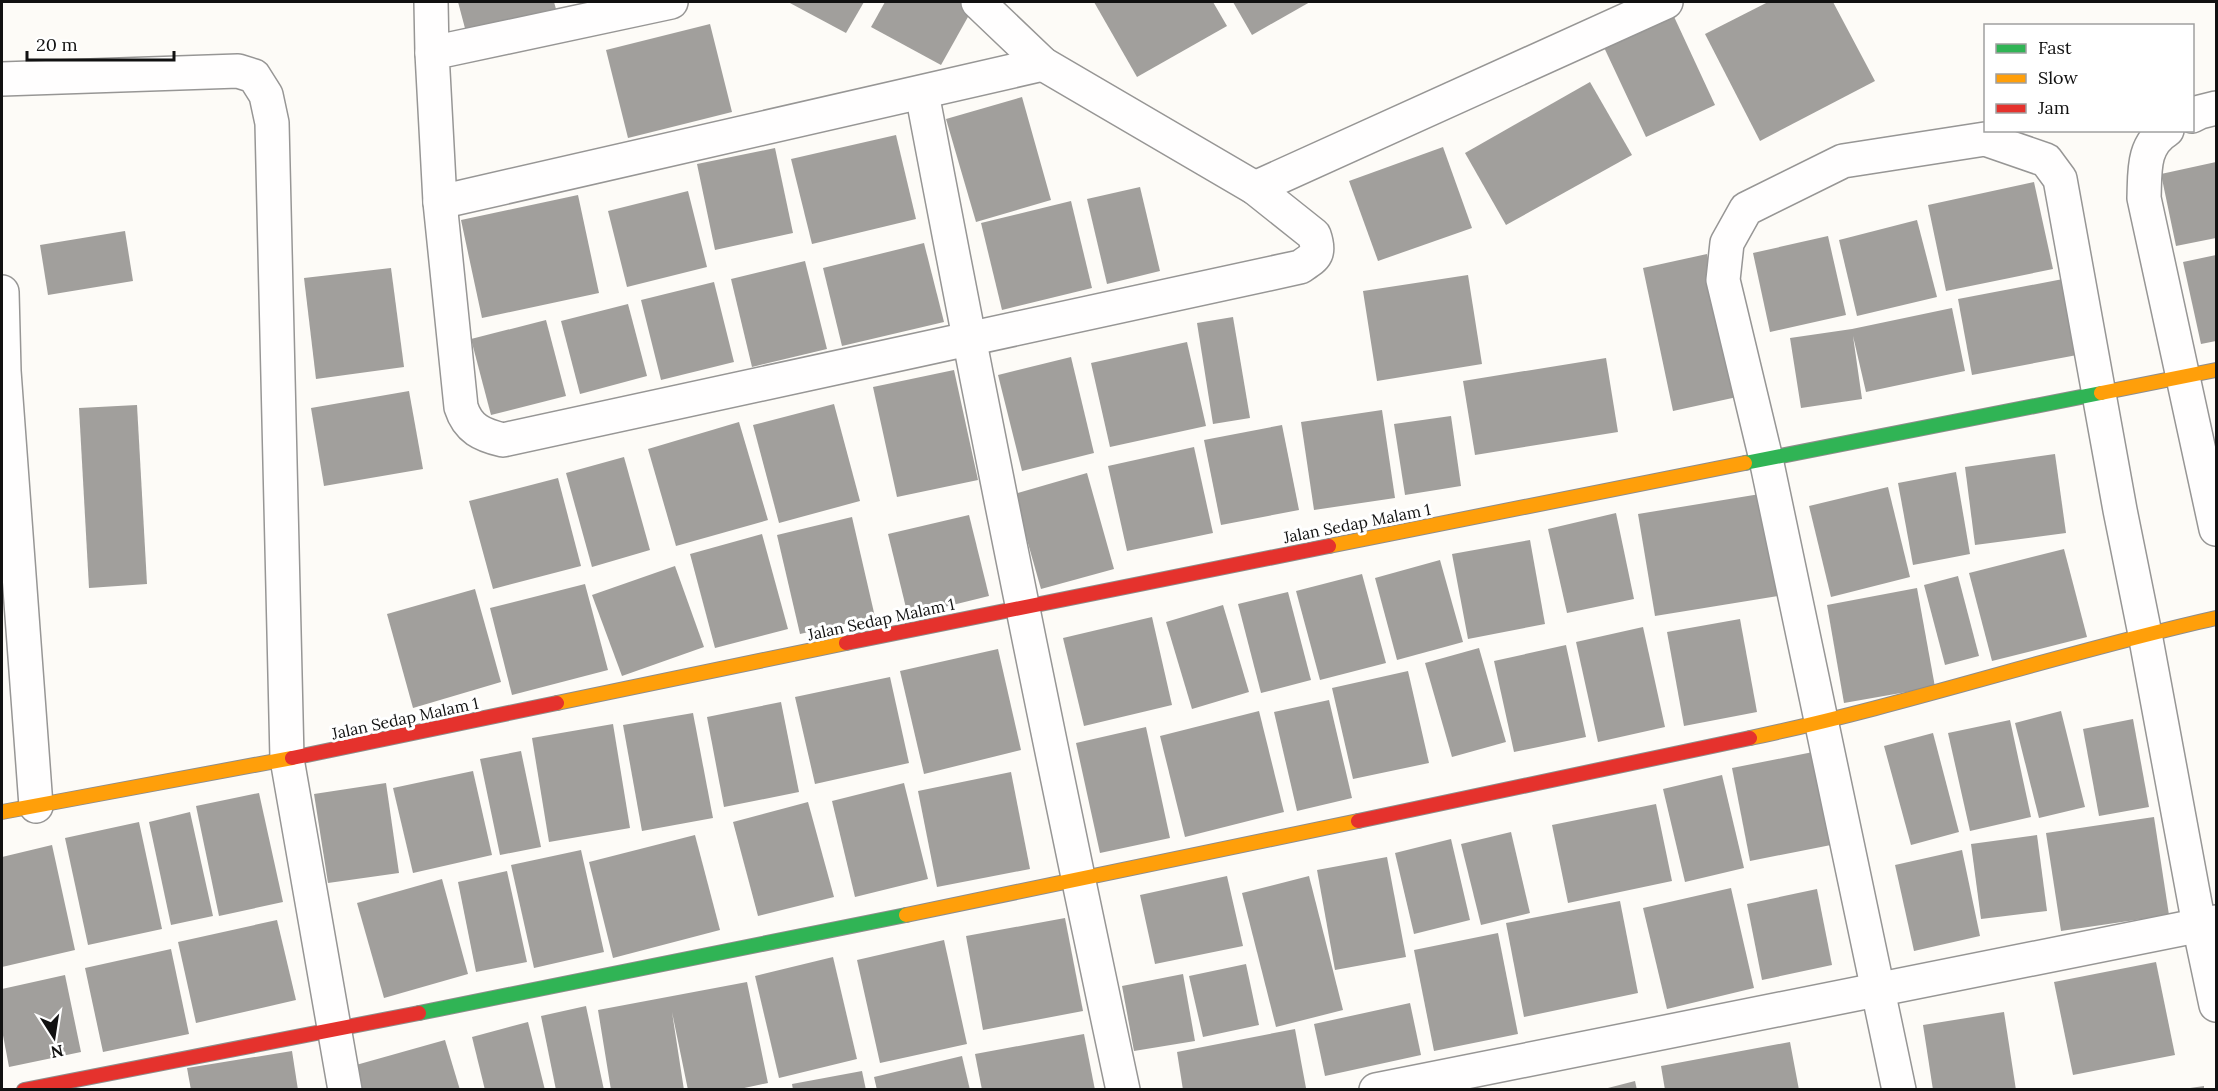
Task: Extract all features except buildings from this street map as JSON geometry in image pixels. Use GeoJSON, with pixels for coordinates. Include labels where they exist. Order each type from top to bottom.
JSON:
{"type":"FeatureCollection","features":[{"type":"Feature","properties":{"kind":"street"},"geometry":{"type":"LineString","coordinates":[[431,2],[440,202],[461,407],[472,428],[485,436],[503,440],[1300,267],[1315,257],[1318,247],[1314,235],[1255,188],[1043,64],[978,2]]}},
{"type":"Feature","properties":{"kind":"street"},"geometry":{"type":"LineString","coordinates":[[432,53],[671,2]]}},
{"type":"Feature","properties":{"kind":"street"},"geometry":{"type":"LineString","coordinates":[[1255,188],[1666,2]]}},
{"type":"Feature","properties":{"kind":"street"},"geometry":{"type":"LineString","coordinates":[[440,202],[1043,64]]}},
{"type":"Feature","properties":{"kind":"street"},"geometry":{"type":"LineString","coordinates":[[2,79],[238,71],[254,76],[266,95],[272,123],[287,759],[345,1089]]}},
{"type":"Feature","properties":{"kind":"street"},"geometry":{"type":"LineString","coordinates":[[922,93],[1078,880],[1123,1089]]}},
{"type":"Feature","properties":{"kind":"street"},"geometry":{"type":"LineString","coordinates":[[2194,115],[2217,108]]}},
{"type":"Feature","properties":{"kind":"street"},"geometry":{"type":"LineString","coordinates":[[2164,132],[2146,157],[2144,198],[2217,529]]}},
{"type":"Feature","properties":{"kind":"street"},"geometry":{"type":"LineString","coordinates":[[1899,1089],[1766,459],[1723,280],[1727,243],[1746,209],[1843,161],[1985,139],[2046,160],[2060,179],[2120,510],[2208,924],[2217,1005]]}},
{"type":"Feature","properties":{"kind":"street"},"geometry":{"type":"LineString","coordinates":[[2,292],[3,371],[36,806]]}},
{"type":"Feature","properties":{"kind":"street","name":"Jalan Sedap Malam 1"},"geometry":{"type":"LineString","coordinates":[[2,812],[287,759],[1024,606],[2217,370]]}},
{"type":"Feature","properties":{"kind":"street"},"geometry":{"type":"LineString","coordinates":[[24,1089],[333,1030],[1078,880],[1821,723],[2145,634],[2217,618]]}},
{"type":"Feature","properties":{"kind":"street"},"geometry":{"type":"LineString","coordinates":[[1376,1089],[2208,924]]}},
{"type":"Feature","properties":{"kind":"traffic: fast"},"geometry":{"type":"LineString","coordinates":[[1745,463],[2101,393]]}},
{"type":"Feature","properties":{"kind":"traffic: fast"},"geometry":{"type":"LineString","coordinates":[[419,1013],[906,915]]}},
{"type":"Feature","properties":{"kind":"traffic: slow"},"geometry":{"type":"LineString","coordinates":[[2101,393],[2216,370]]}},
{"type":"Feature","properties":{"kind":"traffic: slow"},"geometry":{"type":"LineString","coordinates":[[1329,546],[1745,463]]}},
{"type":"Feature","properties":{"kind":"traffic: slow"},"geometry":{"type":"LineString","coordinates":[[1750,738],[1809,725],[2216,618]]}},
{"type":"Feature","properties":{"kind":"traffic: slow"},"geometry":{"type":"LineString","coordinates":[[557,703],[846,643]]}},
{"type":"Feature","properties":{"kind":"traffic: slow"},"geometry":{"type":"LineString","coordinates":[[2,812],[292,758]]}},
{"type":"Feature","properties":{"kind":"traffic: slow"},"geometry":{"type":"LineString","coordinates":[[906,915],[1358,821]]}},
{"type":"Feature","properties":{"kind":"traffic: jam"},"geometry":{"type":"LineString","coordinates":[[846,643],[1329,546]]}},
{"type":"Feature","properties":{"kind":"traffic: jam"},"geometry":{"type":"LineString","coordinates":[[292,758],[557,703]]}},
{"type":"Feature","properties":{"kind":"traffic: jam"},"geometry":{"type":"LineString","coordinates":[[1358,821],[1750,738]]}},
{"type":"Feature","properties":{"kind":"traffic: jam"},"geometry":{"type":"LineString","coordinates":[[24,1090],[419,1013]]}}]}
